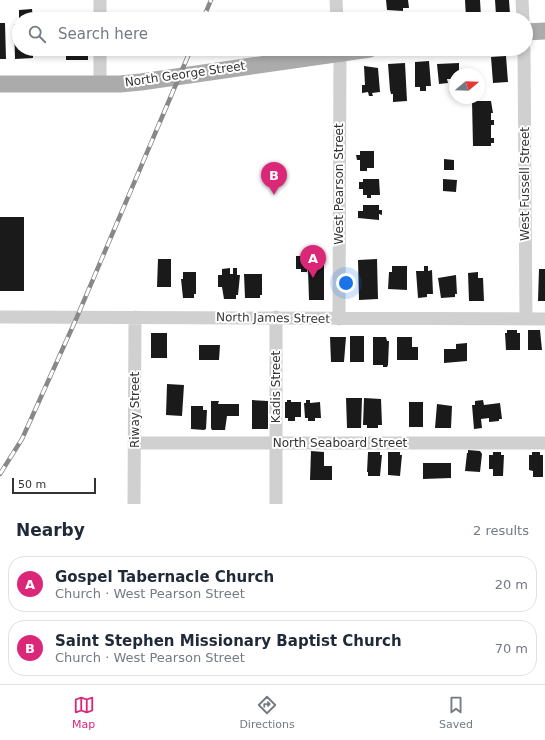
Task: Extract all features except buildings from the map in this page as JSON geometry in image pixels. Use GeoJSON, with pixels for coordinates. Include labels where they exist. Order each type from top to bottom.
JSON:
{"type":"FeatureCollection","features":[{"type":"Feature","properties":{"kind":"main road"},"geometry":{"type":"LineString","coordinates":[[533,32],[545,31]]}},
{"type":"Feature","properties":{"kind":"main road","name":"North George Street"},"geometry":{"type":"LineString","coordinates":[[0,84],[100,84],[141,82],[308,56]]}},
{"type":"Feature","properties":{"kind":"street"},"geometry":{"type":"LineString","coordinates":[[100,0],[100,12]]}},
{"type":"Feature","properties":{"kind":"street"},"geometry":{"type":"LineString","coordinates":[[336,0],[337,12]]}},
{"type":"Feature","properties":{"kind":"street"},"geometry":{"type":"LineString","coordinates":[[522,0],[523,12]]}},
{"type":"Feature","properties":{"kind":"street"},"geometry":{"type":"LineString","coordinates":[[100,56],[100,84]]}},
{"type":"Feature","properties":{"kind":"street","name":"West Pearson Street"},"geometry":{"type":"LineString","coordinates":[[338,319],[340,56]]}},
{"type":"Feature","properties":{"kind":"street","name":"West Fussell Street"},"geometry":{"type":"LineString","coordinates":[[524,56],[526,319]]}},
{"type":"Feature","properties":{"kind":"street","name":"North James Street"},"geometry":{"type":"LineString","coordinates":[[0,317],[276,317],[338,319],[545,318]]}},
{"type":"Feature","properties":{"kind":"street","name":"Riway Street"},"geometry":{"type":"LineString","coordinates":[[134,504],[135,317]]}},
{"type":"Feature","properties":{"kind":"street","name":"Kadis Street"},"geometry":{"type":"LineString","coordinates":[[276,317],[276,504]]}},
{"type":"Feature","properties":{"kind":"street","name":"North Seaboard Street"},"geometry":{"type":"LineString","coordinates":[[135,443],[545,442]]}},
{"type":"Feature","properties":{"kind":"railway"},"geometry":{"type":"LineString","coordinates":[[206,12],[211,0]]}},
{"type":"Feature","properties":{"kind":"railway"},"geometry":{"type":"LineString","coordinates":[[0,474],[22,439],[77,317],[188,56]]}},
{"type":"Feature","properties":{"kind":"place","name":"Saint Stephen Missionary Baptist Church"},"geometry":{"type":"Point","coordinates":[274,195]}},
{"type":"Feature","properties":{"kind":"place","name":"Gospel Tabernacle Church"},"geometry":{"type":"Point","coordinates":[313,278]}}]}
